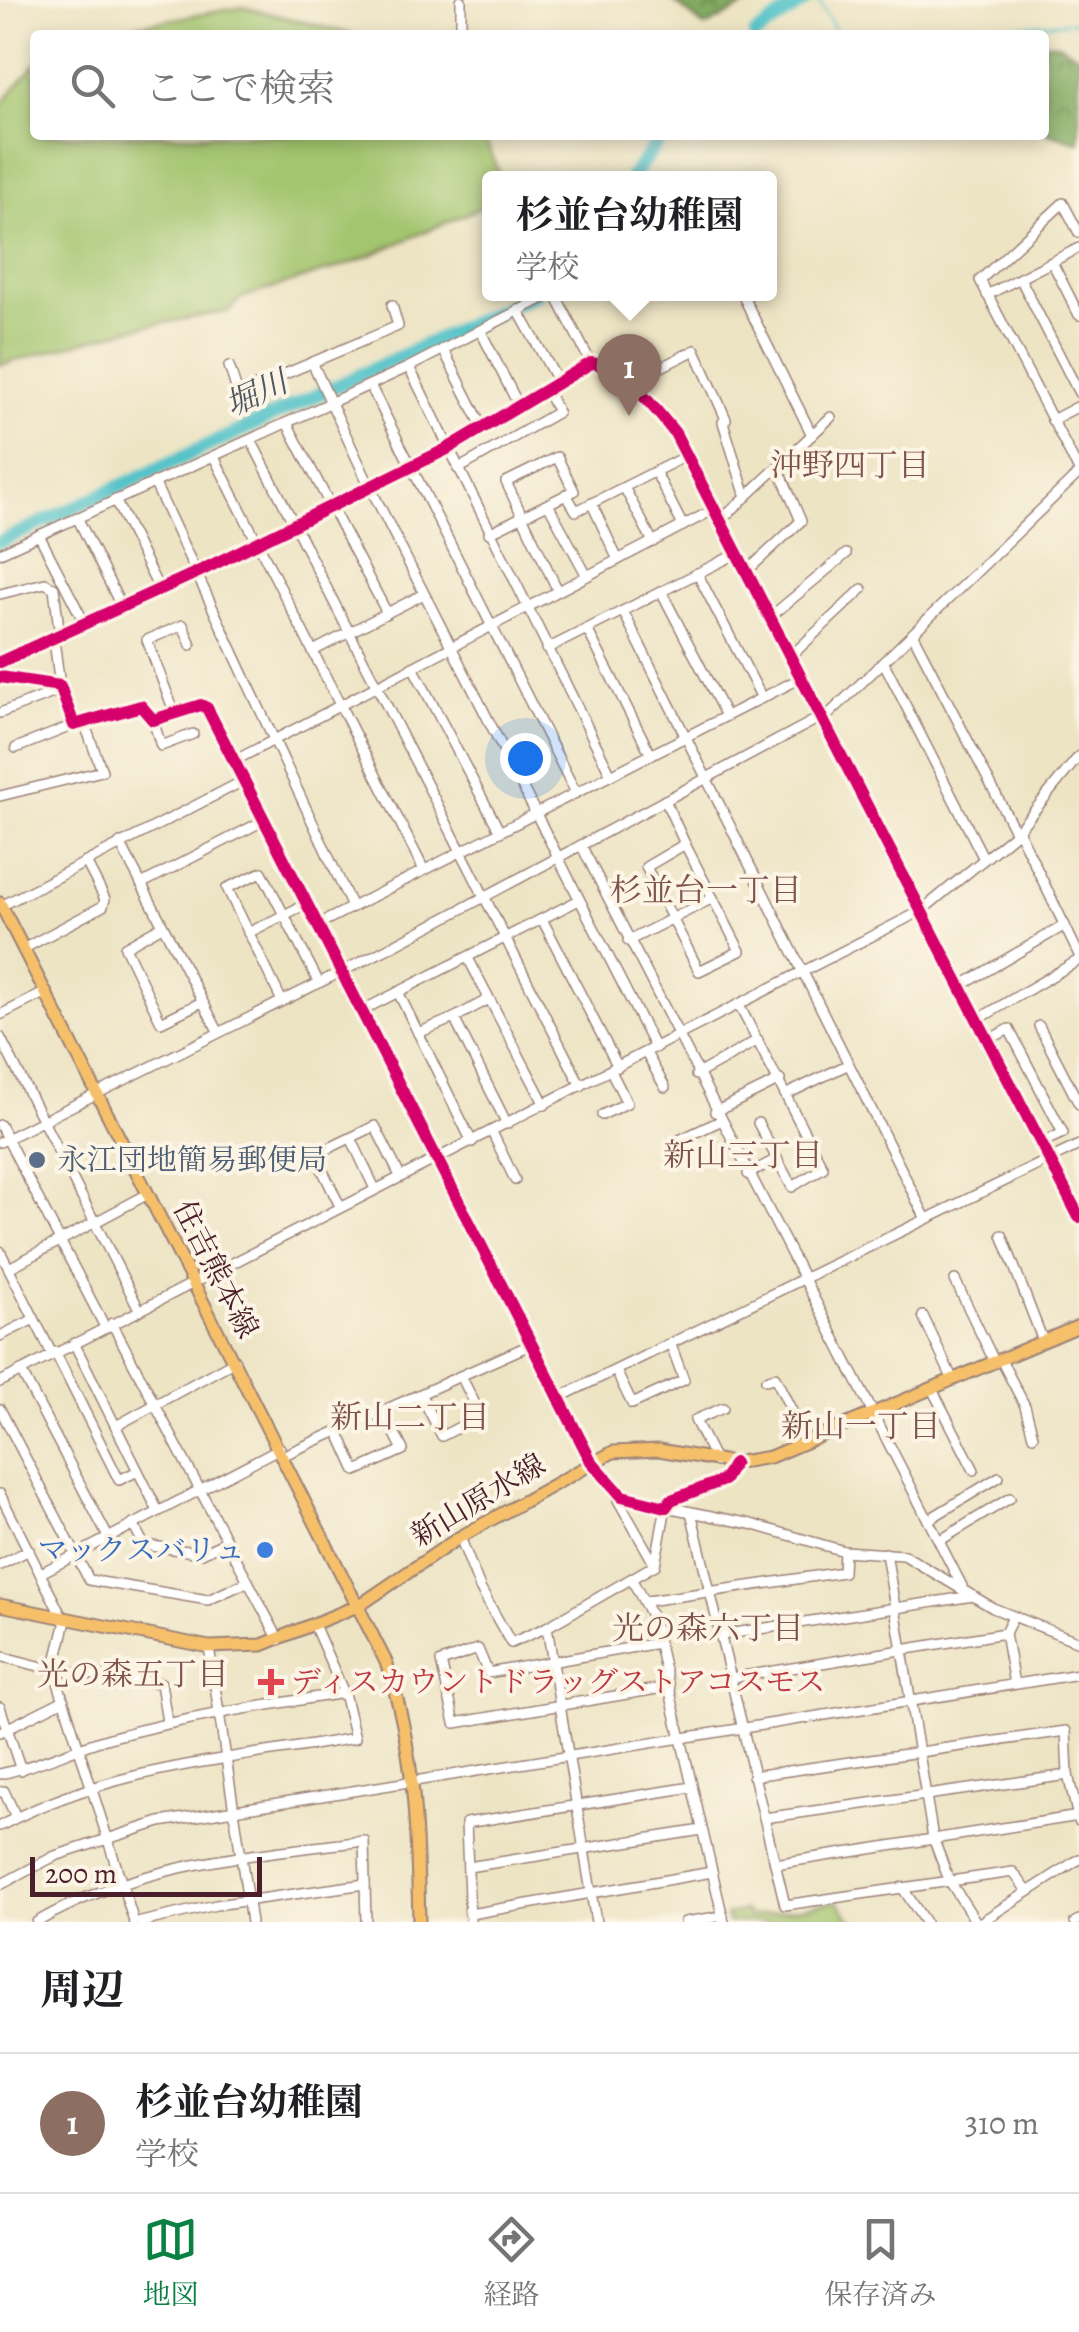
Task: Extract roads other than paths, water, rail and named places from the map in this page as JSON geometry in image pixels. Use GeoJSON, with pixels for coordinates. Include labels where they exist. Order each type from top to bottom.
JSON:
{"type":"FeatureCollection","features":[{"type":"Feature","properties":{"kind":"main road","name":"住吉熊本線"},"geometry":{"type":"LineString","coordinates":[[1,904],[360,1605],[396,1691],[413,1782],[419,1922]]}},
{"type":"Feature","properties":{"kind":"main road","name":"新山原水線"},"geometry":{"type":"LineString","coordinates":[[360,1605],[460,1537],[591,1461],[635,1449],[734,1463],[770,1456],[1079,1326]]}},
{"type":"Feature","properties":{"kind":"main road"},"geometry":{"type":"LineString","coordinates":[[0,1605],[209,1647],[244,1648],[279,1640],[360,1605]]}},
{"type":"Feature","properties":{"kind":"street"},"geometry":{"type":"LineString","coordinates":[[461,0],[461,30]]}},
{"type":"Feature","properties":{"kind":"street"},"geometry":{"type":"LineString","coordinates":[[4,1140],[340,969],[383,952],[706,776],[822,719],[885,665],[1079,472],[980,280],[1063,204],[1079,234]]}},
{"type":"Feature","properties":{"kind":"street"},"geometry":{"type":"LineString","coordinates":[[987,295],[1079,248]]}},
{"type":"Feature","properties":{"kind":"street"},"geometry":{"type":"LineString","coordinates":[[1052,262],[1079,315]]}},
{"type":"Feature","properties":{"kind":"street"},"geometry":{"type":"LineString","coordinates":[[1020,278],[1079,394]]}},
{"type":"Feature","properties":{"kind":"street"},"geometry":{"type":"LineString","coordinates":[[0,552],[370,385],[538,301]]}},
{"type":"Feature","properties":{"kind":"street"},"geometry":{"type":"LineString","coordinates":[[557,301],[590,363]]}},
{"type":"Feature","properties":{"kind":"street"},"geometry":{"type":"LineString","coordinates":[[745,301],[812,435]]}},
{"type":"Feature","properties":{"kind":"street"},"geometry":{"type":"LineString","coordinates":[[229,366],[238,394],[398,326],[392,306]]}},
{"type":"Feature","properties":{"kind":"street"},"geometry":{"type":"LineString","coordinates":[[518,310],[558,382]]}},
{"type":"Feature","properties":{"kind":"street"},"geometry":{"type":"LineString","coordinates":[[480,330],[518,406]]}},
{"type":"Feature","properties":{"kind":"street"},"geometry":{"type":"LineString","coordinates":[[444,349],[483,428]]}},
{"type":"Feature","properties":{"kind":"street"},"geometry":{"type":"LineString","coordinates":[[628,384],[694,350],[726,419],[723,422],[746,497]]}},
{"type":"Feature","properties":{"kind":"street"},"geometry":{"type":"LineString","coordinates":[[312,362],[370,487],[579,900],[665,1088]]}},
{"type":"Feature","properties":{"kind":"street"},"geometry":{"type":"LineString","coordinates":[[0,662],[86,626],[448,449],[590,363],[604,365],[628,384],[674,433],[1076,1205],[1079,1218]]}},
{"type":"Feature","properties":{"kind":"street"},"geometry":{"type":"LineString","coordinates":[[409,366],[611,775]]}},
{"type":"Feature","properties":{"kind":"street"},"geometry":{"type":"LineString","coordinates":[[370,385],[576,793]]}},
{"type":"Feature","properties":{"kind":"street"},"geometry":{"type":"LineString","coordinates":[[458,469],[558,412],[546,390]]}},
{"type":"Feature","properties":{"kind":"street"},"geometry":{"type":"LineString","coordinates":[[1052,420],[1079,406]]}},
{"type":"Feature","properties":{"kind":"street"},"geometry":{"type":"LineString","coordinates":[[719,522],[831,418]]}},
{"type":"Feature","properties":{"kind":"street"},"geometry":{"type":"LineString","coordinates":[[287,423],[386,613]]}},
{"type":"Feature","properties":{"kind":"street"},"geometry":{"type":"LineString","coordinates":[[251,440],[581,1086]]}},
{"type":"Feature","properties":{"kind":"street"},"geometry":{"type":"LineString","coordinates":[[566,494],[576,511],[686,456]]}},
{"type":"Feature","properties":{"kind":"street"},"geometry":{"type":"LineString","coordinates":[[214,457],[424,870]]}},
{"type":"Feature","properties":{"kind":"street"},"geometry":{"type":"LineString","coordinates":[[490,533],[520,517],[574,491],[556,457],[506,482],[520,517],[558,592]]}},
{"type":"Feature","properties":{"kind":"street"},"geometry":{"type":"LineString","coordinates":[[746,572],[801,522],[778,467]]}},
{"type":"Feature","properties":{"kind":"street"},"geometry":{"type":"LineString","coordinates":[[656,473],[683,526]]}},
{"type":"Feature","properties":{"kind":"street"},"geometry":{"type":"LineString","coordinates":[[154,482],[352,907]]}},
{"type":"Feature","properties":{"kind":"street"},"geometry":{"type":"LineString","coordinates":[[625,489],[653,542]]}},
{"type":"Feature","properties":{"kind":"street"},"geometry":{"type":"LineString","coordinates":[[115,500],[160,590]]}},
{"type":"Feature","properties":{"kind":"street"},"geometry":{"type":"LineString","coordinates":[[548,504],[587,576]]}},
{"type":"Feature","properties":{"kind":"street"},"geometry":{"type":"LineString","coordinates":[[592,504],[618,560]]}},
{"type":"Feature","properties":{"kind":"street"},"geometry":{"type":"LineString","coordinates":[[232,762],[713,510]]}},
{"type":"Feature","properties":{"kind":"street"},"geometry":{"type":"LineString","coordinates":[[77,517],[122,608]]}},
{"type":"Feature","properties":{"kind":"street"},"geometry":{"type":"LineString","coordinates":[[39,535],[86,626]]}},
{"type":"Feature","properties":{"kind":"street"},"geometry":{"type":"LineString","coordinates":[[548,649],[736,554]]}},
{"type":"Feature","properties":{"kind":"street"},"geometry":{"type":"LineString","coordinates":[[769,618],[846,554]]}},
{"type":"Feature","properties":{"kind":"street"},"geometry":{"type":"LineString","coordinates":[[697,573],[762,698]]}},
{"type":"Feature","properties":{"kind":"street"},"geometry":{"type":"LineString","coordinates":[[0,594],[45,584],[54,588],[60,688],[102,772],[0,796]]}},
{"type":"Feature","properties":{"kind":"street"},"geometry":{"type":"LineString","coordinates":[[790,657],[862,589]]}},
{"type":"Feature","properties":{"kind":"street"},"geometry":{"type":"LineString","coordinates":[[661,591],[726,716]]}},
{"type":"Feature","properties":{"kind":"street"},"geometry":{"type":"LineString","coordinates":[[313,651],[424,594]]}},
{"type":"Feature","properties":{"kind":"street"},"geometry":{"type":"LineString","coordinates":[[623,611],[800,974],[926,1219]]}},
{"type":"Feature","properties":{"kind":"street"},"geometry":{"type":"LineString","coordinates":[[175,714],[147,640],[183,626],[191,645]]}},
{"type":"Feature","properties":{"kind":"street"},"geometry":{"type":"LineString","coordinates":[[587,629],[651,754]]}},
{"type":"Feature","properties":{"kind":"street"},"geometry":{"type":"LineString","coordinates":[[913,636],[1079,958],[977,1020]]}},
{"type":"Feature","properties":{"kind":"street"},"geometry":{"type":"LineString","coordinates":[[885,665],[984,859]]}},
{"type":"Feature","properties":{"kind":"street"},"geometry":{"type":"LineString","coordinates":[[413,667],[500,832]]}},
{"type":"Feature","properties":{"kind":"street"},"geometry":{"type":"LineString","coordinates":[[0,677],[60,688]]}},
{"type":"Feature","properties":{"kind":"street"},"geometry":{"type":"LineString","coordinates":[[317,925],[800,678]]}},
{"type":"Feature","properties":{"kind":"street"},"geometry":{"type":"LineString","coordinates":[[0,713],[60,688]]}},
{"type":"Feature","properties":{"kind":"street"},"geometry":{"type":"LineString","coordinates":[[16,748],[35,737],[141,706],[153,720],[161,746],[193,734]]}},
{"type":"Feature","properties":{"kind":"street"},"geometry":{"type":"LineString","coordinates":[[153,720],[201,706],[207,708],[591,1461],[619,1494],[844,1551],[886,1553],[923,1563],[972,1596],[1079,1642]]}},
{"type":"Feature","properties":{"kind":"street"},"geometry":{"type":"LineString","coordinates":[[0,1382],[920,910],[1017,832],[1079,756]]}},
{"type":"Feature","properties":{"kind":"street"},"geometry":{"type":"LineString","coordinates":[[1,904],[242,781]]}},
{"type":"Feature","properties":{"kind":"street"},"geometry":{"type":"LineString","coordinates":[[664,800],[740,950],[699,971],[646,867],[685,844]]}},
{"type":"Feature","properties":{"kind":"street"},"geometry":{"type":"LineString","coordinates":[[142,884],[264,821]]}},
{"type":"Feature","properties":{"kind":"street"},"geometry":{"type":"LineString","coordinates":[[120,844],[218,1032]]}},
{"type":"Feature","properties":{"kind":"street"},"geometry":{"type":"LineString","coordinates":[[580,844],[963,1588]]}},
{"type":"Feature","properties":{"kind":"street"},"geometry":{"type":"LineString","coordinates":[[23,949],[103,906],[105,900],[86,862]]}},
{"type":"Feature","properties":{"kind":"street"},"geometry":{"type":"LineString","coordinates":[[282,999],[227,888],[262,872],[318,980]]}},
{"type":"Feature","properties":{"kind":"street"},"geometry":{"type":"LineString","coordinates":[[628,941],[713,898]]}},
{"type":"Feature","properties":{"kind":"street"},"geometry":{"type":"LineString","coordinates":[[363,1010],[579,900]]}},
{"type":"Feature","properties":{"kind":"street"},"geometry":{"type":"LineString","coordinates":[[248,933],[306,904]]}},
{"type":"Feature","properties":{"kind":"street"},"geometry":{"type":"LineString","coordinates":[[542,919],[627,1102],[602,1115]]}},
{"type":"Feature","properties":{"kind":"street"},"geometry":{"type":"LineString","coordinates":[[959,986],[1064,925]]}},
{"type":"Feature","properties":{"kind":"street"},"geometry":{"type":"LineString","coordinates":[[162,926],[125,948],[162,1022],[202,1002]]}},
{"type":"Feature","properties":{"kind":"street"},"geometry":{"type":"LineString","coordinates":[[468,958],[545,1104]]}},
{"type":"Feature","properties":{"kind":"street"},"geometry":{"type":"LineString","coordinates":[[0,1015],[46,992]]}},
{"type":"Feature","properties":{"kind":"street"},"geometry":{"type":"LineString","coordinates":[[398,992],[472,1142]]}},
{"type":"Feature","properties":{"kind":"street"},"geometry":{"type":"LineString","coordinates":[[418,1033],[489,998]]}},
{"type":"Feature","properties":{"kind":"street"},"geometry":{"type":"LineString","coordinates":[[739,1005],[823,1168],[792,1187],[758,1124]]}},
{"type":"Feature","properties":{"kind":"street"},"geometry":{"type":"LineString","coordinates":[[454,1018],[508,1124]]}},
{"type":"Feature","properties":{"kind":"street"},"geometry":{"type":"LineString","coordinates":[[1039,1026],[1079,1104]]}},
{"type":"Feature","properties":{"kind":"street"},"geometry":{"type":"LineString","coordinates":[[988,1040],[1009,1028],[1064,1133],[1042,1144]]}},
{"type":"Feature","properties":{"kind":"street"},"geometry":{"type":"LineString","coordinates":[[0,1037],[140,1309]]}},
{"type":"Feature","properties":{"kind":"street"},"geometry":{"type":"LineString","coordinates":[[696,1074],[758,1040]]}},
{"type":"Feature","properties":{"kind":"street"},"geometry":{"type":"LineString","coordinates":[[787,1094],[847,1065]]}},
{"type":"Feature","properties":{"kind":"street"},"geometry":{"type":"LineString","coordinates":[[675,1142],[780,1080]]}},
{"type":"Feature","properties":{"kind":"street"},"geometry":{"type":"LineString","coordinates":[[0,1124],[4,1140],[154,1404],[279,1640]]}},
{"type":"Feature","properties":{"kind":"street"},"geometry":{"type":"LineString","coordinates":[[340,1206],[314,1155],[375,1126],[400,1176]]}},
{"type":"Feature","properties":{"kind":"street"},"geometry":{"type":"LineString","coordinates":[[492,1132],[515,1180]]}},
{"type":"Feature","properties":{"kind":"street"},"geometry":{"type":"LineString","coordinates":[[351,1138],[376,1188]]}},
{"type":"Feature","properties":{"kind":"street"},"geometry":{"type":"LineString","coordinates":[[560,1397],[1079,1146]]}},
{"type":"Feature","properties":{"kind":"street"},"geometry":{"type":"LineString","coordinates":[[748,1174],[777,1159]]}},
{"type":"Feature","properties":{"kind":"street"},"geometry":{"type":"LineString","coordinates":[[0,1286],[12,1273],[60,1242],[148,1194]]}},
{"type":"Feature","properties":{"kind":"street"},"geometry":{"type":"LineString","coordinates":[[1002,1235],[1043,1341]]}},
{"type":"Feature","properties":{"kind":"street"},"geometry":{"type":"LineString","coordinates":[[0,1251],[120,1480],[138,1471]]}},
{"type":"Feature","properties":{"kind":"street"},"geometry":{"type":"LineString","coordinates":[[955,1280],[1025,1406],[1032,1436]]}},
{"type":"Feature","properties":{"kind":"street"},"geometry":{"type":"LineString","coordinates":[[922,1316],[953,1380]]}},
{"type":"Feature","properties":{"kind":"street"},"geometry":{"type":"LineString","coordinates":[[0,1336],[34,1318]]}},
{"type":"Feature","properties":{"kind":"street"},"geometry":{"type":"LineString","coordinates":[[74,1343],[158,1511]]}},
{"type":"Feature","properties":{"kind":"street"},"geometry":{"type":"LineString","coordinates":[[41,1573],[282,1451],[338,1431],[532,1344]]}},
{"type":"Feature","properties":{"kind":"street"},"geometry":{"type":"LineString","coordinates":[[616,1371],[632,1404],[684,1380],[671,1345]]}},
{"type":"Feature","properties":{"kind":"street"},"geometry":{"type":"LineString","coordinates":[[116,1426],[235,1360]]}},
{"type":"Feature","properties":{"kind":"street"},"geometry":{"type":"LineString","coordinates":[[20,1371],[108,1538]]}},
{"type":"Feature","properties":{"kind":"street"},"geometry":{"type":"LineString","coordinates":[[420,1395],[442,1436],[481,1416],[461,1376]]}},
{"type":"Feature","properties":{"kind":"street"},"geometry":{"type":"LineString","coordinates":[[766,1380],[775,1377],[807,1442]]}},
{"type":"Feature","properties":{"kind":"street"},"geometry":{"type":"LineString","coordinates":[[932,1389],[974,1470]]}},
{"type":"Feature","properties":{"kind":"street"},"geometry":{"type":"LineString","coordinates":[[716,1462],[696,1420],[723,1408]]}},
{"type":"Feature","properties":{"kind":"street"},"geometry":{"type":"LineString","coordinates":[[0,1409],[89,1580],[208,1600],[246,1582]]}},
{"type":"Feature","properties":{"kind":"street"},"geometry":{"type":"LineString","coordinates":[[338,1431],[356,1472],[403,1450],[383,1410]]}},
{"type":"Feature","properties":{"kind":"street"},"geometry":{"type":"LineString","coordinates":[[460,1537],[480,1588],[511,1642],[547,1627],[655,1564],[666,1507],[671,1500],[724,1480],[734,1463]]}},
{"type":"Feature","properties":{"kind":"street"},"geometry":{"type":"LineString","coordinates":[[928,1520],[999,1477]]}},
{"type":"Feature","properties":{"kind":"street"},"geometry":{"type":"LineString","coordinates":[[0,1494],[3,1507],[65,1621],[54,1670],[120,1881],[138,1922],[248,1900],[365,1884]]}},
{"type":"Feature","properties":{"kind":"street"},"geometry":{"type":"LineString","coordinates":[[619,1494],[618,1500],[655,1564]]}},
{"type":"Feature","properties":{"kind":"street"},"geometry":{"type":"LineString","coordinates":[[940,1541],[1010,1498]]}},
{"type":"Feature","properties":{"kind":"street"},"geometry":{"type":"LineString","coordinates":[[691,1512],[785,1906],[1013,1872],[1028,1892]]}},
{"type":"Feature","properties":{"kind":"street"},"geometry":{"type":"LineString","coordinates":[[133,1524],[144,1545],[202,1553],[226,1542]]}},
{"type":"Feature","properties":{"kind":"street"},"geometry":{"type":"LineString","coordinates":[[0,1565],[28,1550]]}},
{"type":"Feature","properties":{"kind":"street"},"geometry":{"type":"LineString","coordinates":[[647,1601],[843,1572],[844,1551]]}},
{"type":"Feature","properties":{"kind":"street"},"geometry":{"type":"LineString","coordinates":[[886,1553],[925,1794],[934,1838],[949,1880],[978,1922],[1079,1859]]}},
{"type":"Feature","properties":{"kind":"street"},"geometry":{"type":"LineString","coordinates":[[632,1580],[647,1601],[724,1919],[685,1922]]}},
{"type":"Feature","properties":{"kind":"street"},"geometry":{"type":"LineString","coordinates":[[721,1635],[972,1596]]}},
{"type":"Feature","properties":{"kind":"street"},"geometry":{"type":"LineString","coordinates":[[1014,1617],[1004,1633],[1014,1684]]}},
{"type":"Feature","properties":{"kind":"street"},"geometry":{"type":"LineString","coordinates":[[0,1826],[92,1787],[151,1768],[354,1738],[344,1693],[315,1626]]}},
{"type":"Feature","properties":{"kind":"street"},"geometry":{"type":"LineString","coordinates":[[547,1627],[596,1922]]}},
{"type":"Feature","properties":{"kind":"street"},"geometry":{"type":"LineString","coordinates":[[731,1678],[1004,1633]]}},
{"type":"Feature","properties":{"kind":"street"},"geometry":{"type":"LineString","coordinates":[[658,1643],[488,1673],[478,1648],[441,1662],[455,1723],[670,1688]]}},
{"type":"Feature","properties":{"kind":"street"},"geometry":{"type":"LineString","coordinates":[[209,1647],[250,1922]]}},
{"type":"Feature","properties":{"kind":"street"},"geometry":{"type":"LineString","coordinates":[[0,1656],[54,1670],[162,1683],[167,1722]]}},
{"type":"Feature","properties":{"kind":"street"},"geometry":{"type":"LineString","coordinates":[[0,1885],[55,1856],[106,1836],[234,1810],[1079,1674]]}},
{"type":"Feature","properties":{"kind":"street"},"geometry":{"type":"LineString","coordinates":[[0,1774],[21,1770],[78,1746],[167,1722],[344,1693]]}},
{"type":"Feature","properties":{"kind":"street"},"geometry":{"type":"LineString","coordinates":[[5,1731],[62,1700]]}},
{"type":"Feature","properties":{"kind":"street"},"geometry":{"type":"LineString","coordinates":[[0,1706],[5,1731],[21,1770]]}},
{"type":"Feature","properties":{"kind":"street"},"geometry":{"type":"LineString","coordinates":[[754,1776],[1066,1730],[1068,1775],[1078,1818],[775,1864]]}},
{"type":"Feature","properties":{"kind":"street"},"geometry":{"type":"LineString","coordinates":[[764,1818],[1068,1775]]}},
{"type":"Feature","properties":{"kind":"street"},"geometry":{"type":"LineString","coordinates":[[692,1787],[466,1823],[470,1918],[712,1872]]}},
{"type":"Feature","properties":{"kind":"street"},"geometry":{"type":"LineString","coordinates":[[0,1792],[4,1791],[16,1817]]}},
{"type":"Feature","properties":{"kind":"street"},"geometry":{"type":"LineString","coordinates":[[468,1867],[702,1830]]}},
{"type":"Feature","properties":{"kind":"street"},"geometry":{"type":"LineString","coordinates":[[37,1922],[120,1881],[240,1856],[364,1841],[366,1922]]}},
{"type":"Feature","properties":{"kind":"street"},"geometry":{"type":"LineString","coordinates":[[902,1887],[925,1922]]}},
{"type":"Feature","properties":{"kind":"waterway","name":"堀川"},"geometry":{"type":"LineString","coordinates":[[762,30],[806,0]]}},
{"type":"Feature","properties":{"kind":"waterway"},"geometry":{"type":"LineString","coordinates":[[818,0],[835,30]]}},
{"type":"Feature","properties":{"kind":"waterway"},"geometry":{"type":"LineString","coordinates":[[974,30],[1079,21]]}},
{"type":"Feature","properties":{"kind":"waterway","name":"堀川"},"geometry":{"type":"LineString","coordinates":[[636,171],[659,140]]}},
{"type":"Feature","properties":{"kind":"waterway","name":"堀川"},"geometry":{"type":"LineString","coordinates":[[0,542],[520,301]]}},
{"type":"Feature","properties":{"kind":"place","name":"杉並台幼稚園"},"geometry":{"type":"Point","coordinates":[629,416]}},
{"type":"Feature","properties":{"kind":"place","name":"永江団地簡易郵便局"},"geometry":{"type":"Point","coordinates":[37,1160]}},
{"type":"Feature","properties":{"kind":"place","name":"マックスバリュ"},"geometry":{"type":"Point","coordinates":[265,1550]}},
{"type":"Feature","properties":{"kind":"place","name":"ディスカウントドラッグストアコスモス"},"geometry":{"type":"Point","coordinates":[271,1682]}},
{"type":"Feature","properties":{"kind":"district","name":"沖野四丁目"},"geometry":{"type":"Point","coordinates":[850,465]}},
{"type":"Feature","properties":{"kind":"district","name":"杉並台一丁目"},"geometry":{"type":"Point","coordinates":[706,890]}},
{"type":"Feature","properties":{"kind":"district","name":"新山三丁目"},"geometry":{"type":"Point","coordinates":[743,1155]}},
{"type":"Feature","properties":{"kind":"district","name":"新山二丁目"},"geometry":{"type":"Point","coordinates":[410,1417]}},
{"type":"Feature","properties":{"kind":"district","name":"新山一丁目"},"geometry":{"type":"Point","coordinates":[861,1426]}},
{"type":"Feature","properties":{"kind":"district","name":"光の森六丁目"},"geometry":{"type":"Point","coordinates":[708,1628]}},
{"type":"Feature","properties":{"kind":"district","name":"光の森五丁目"},"geometry":{"type":"Point","coordinates":[133,1674]}}]}
